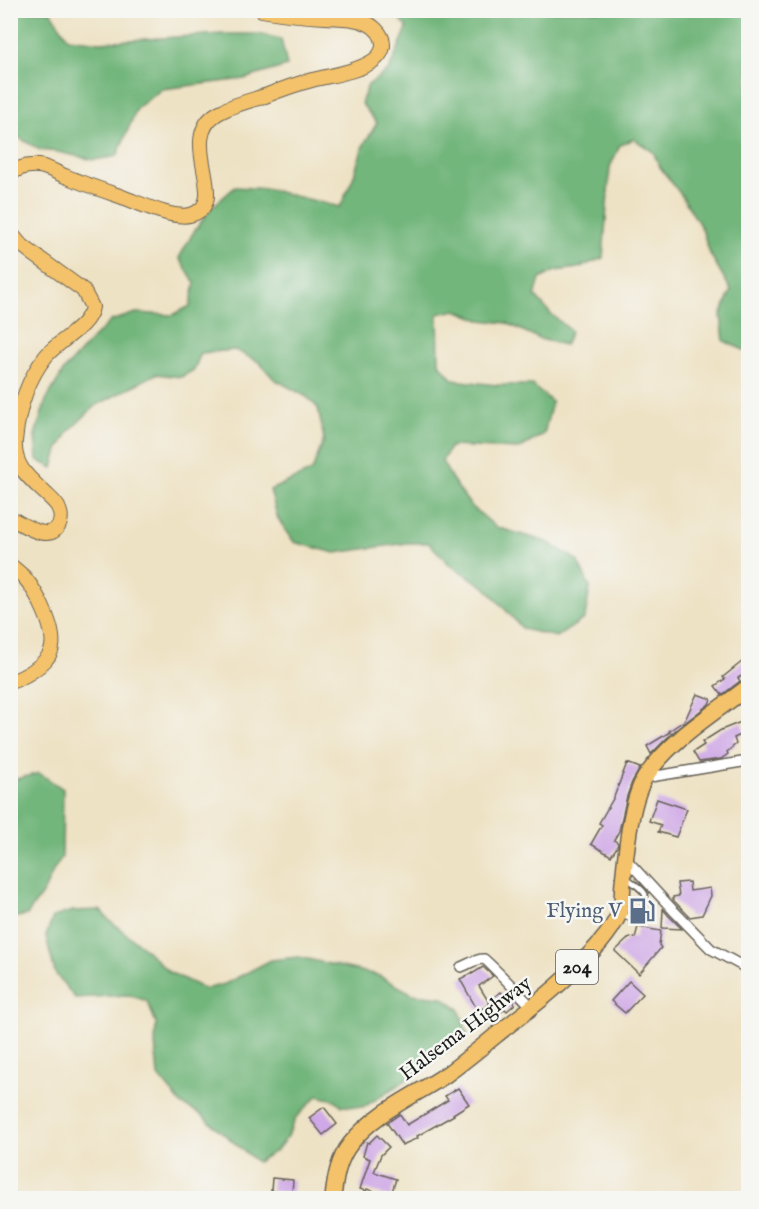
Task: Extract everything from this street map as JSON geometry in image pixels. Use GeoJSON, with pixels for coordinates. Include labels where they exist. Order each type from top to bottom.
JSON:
{"type":"FeatureCollection","features":[{"type":"Feature","properties":{"kind":"highway","name":"Halsema Highway"},"geometry":{"type":"LineString","coordinates":[[333,1198],[342,1157],[351,1142],[367,1126],[447,1074],[532,1007],[569,976],[605,938],[620,913],[636,799],[644,778],[682,737],[748,687]]}},
{"type":"Feature","properties":{"kind":"main road"},"geometry":{"type":"LineString","coordinates":[[10,175],[25,166],[41,166],[164,213],[188,216],[199,212],[205,206],[208,195],[200,142],[202,131],[208,121],[230,107],[308,81],[357,69],[373,61],[379,55],[382,47],[380,32],[362,21],[286,15],[262,10]]}},
{"type":"Feature","properties":{"kind":"main road"},"geometry":{"type":"LineString","coordinates":[[10,232],[19,243],[83,290],[92,307],[88,319],[47,355],[41,364],[22,399],[16,425],[14,451],[19,463],[25,474],[56,504],[61,516],[59,524],[50,533],[42,533],[10,518]]}},
{"type":"Feature","properties":{"kind":"main road"},"geometry":{"type":"LineString","coordinates":[[10,565],[25,578],[37,596],[53,644],[47,659],[20,679],[10,682]]}},
{"type":"Feature","properties":{"kind":"street"},"geometry":{"type":"LineString","coordinates":[[644,778],[748,761]]}},
{"type":"Feature","properties":{"kind":"street"},"geometry":{"type":"LineString","coordinates":[[626,859],[711,949],[748,969]]}},
{"type":"Feature","properties":{"kind":"street"},"geometry":{"type":"LineString","coordinates":[[461,967],[480,959],[485,960],[532,1007]]}},
{"type":"Feature","properties":{"kind":"lane"},"geometry":{"type":"LineString","coordinates":[[620,913],[634,920],[640,919],[647,897],[624,875]]}},
{"type":"Feature","properties":{"kind":"green space"},"geometry":{"type":"Polygon","coordinates":[[[10,11],[50,11],[68,38],[100,42],[223,34],[260,34],[281,39],[287,66],[244,79],[162,89],[137,108],[117,156],[94,160],[40,150],[11,133],[10,11]]]}},
{"type":"Feature","properties":{"kind":"green space"},"geometry":{"type":"Polygon","coordinates":[[[394,11],[748,11],[748,352],[724,341],[721,315],[731,290],[710,254],[702,229],[682,196],[660,167],[653,152],[634,139],[620,145],[610,167],[603,258],[578,268],[555,271],[540,279],[535,296],[571,331],[565,345],[540,339],[507,323],[480,320],[456,310],[438,314],[439,363],[453,380],[497,385],[532,385],[552,402],[544,434],[519,449],[451,446],[442,461],[470,505],[496,527],[547,542],[577,560],[590,587],[585,618],[557,637],[523,629],[485,587],[450,565],[429,543],[407,543],[335,553],[294,542],[278,519],[270,490],[312,471],[324,439],[318,408],[307,397],[274,379],[259,362],[235,350],[201,353],[194,370],[181,377],[156,374],[95,406],[69,431],[58,450],[53,468],[37,460],[35,435],[46,400],[64,370],[95,336],[111,321],[136,313],[173,315],[190,306],[195,283],[179,258],[193,233],[212,207],[235,187],[267,189],[340,207],[353,178],[363,146],[377,123],[361,103],[368,85],[389,70],[407,28],[394,11]]]}},
{"type":"Feature","properties":{"kind":"green space"},"geometry":{"type":"Polygon","coordinates":[[[39,773],[63,789],[62,857],[44,891],[27,915],[11,918],[11,783],[13,780],[39,773]]]}},
{"type":"Feature","properties":{"kind":"green space"},"geometry":{"type":"Polygon","coordinates":[[[100,910],[169,972],[205,989],[225,984],[271,960],[299,957],[377,975],[413,994],[442,997],[459,1009],[468,1035],[408,1079],[364,1107],[342,1106],[335,1100],[317,1096],[296,1118],[287,1137],[276,1151],[257,1162],[199,1113],[182,1105],[158,1076],[156,1023],[147,1001],[129,995],[75,998],[55,973],[46,936],[53,917],[73,911],[100,910]]]}},
{"type":"Feature","properties":{"kind":"building"},"geometry":{"type":"Polygon","coordinates":[[[748,657],[748,672],[738,678],[740,681],[722,695],[715,686],[748,657]]]}},
{"type":"Feature","properties":{"kind":"building"},"geometry":{"type":"Polygon","coordinates":[[[697,694],[711,699],[709,704],[673,732],[651,754],[647,746],[685,720],[697,694]]]}},
{"type":"Feature","properties":{"kind":"building"},"geometry":{"type":"Polygon","coordinates":[[[741,722],[745,733],[734,738],[736,744],[727,752],[728,754],[721,759],[699,762],[693,752],[704,745],[702,742],[721,730],[741,722]]]}},
{"type":"Feature","properties":{"kind":"building"},"geometry":{"type":"Polygon","coordinates":[[[627,763],[640,768],[627,796],[619,831],[614,840],[618,843],[617,847],[611,856],[591,844],[602,825],[599,823],[614,797],[627,763]]]}},
{"type":"Feature","properties":{"kind":"building"},"geometry":{"type":"Polygon","coordinates":[[[657,799],[687,809],[676,837],[658,832],[661,825],[649,821],[657,799]]]}},
{"type":"Feature","properties":{"kind":"building"},"geometry":{"type":"Polygon","coordinates":[[[689,882],[690,891],[710,888],[711,896],[702,915],[690,917],[673,900],[673,897],[679,896],[677,883],[689,882]]]}},
{"type":"Feature","properties":{"kind":"building"},"geometry":{"type":"Polygon","coordinates":[[[663,909],[668,915],[682,929],[662,928],[663,909]]]}},
{"type":"Feature","properties":{"kind":"building"},"geometry":{"type":"Polygon","coordinates":[[[638,927],[661,931],[659,945],[661,948],[639,974],[615,951],[630,937],[635,938],[638,927]]]}},
{"type":"Feature","properties":{"kind":"building"},"geometry":{"type":"Polygon","coordinates":[[[483,967],[493,976],[479,986],[490,1004],[478,1011],[460,979],[483,967]]]}},
{"type":"Feature","properties":{"kind":"building"},"geometry":{"type":"Polygon","coordinates":[[[629,981],[643,994],[625,1013],[611,1001],[629,981]]]}},
{"type":"Feature","properties":{"kind":"building"},"geometry":{"type":"Polygon","coordinates":[[[501,992],[505,997],[508,995],[515,1004],[507,1011],[505,1009],[501,1012],[491,999],[501,992]]]}},
{"type":"Feature","properties":{"kind":"building"},"geometry":{"type":"Polygon","coordinates":[[[458,1088],[469,1104],[417,1136],[418,1138],[402,1145],[387,1123],[400,1114],[407,1125],[448,1100],[445,1096],[458,1088]]]}},
{"type":"Feature","properties":{"kind":"building"},"geometry":{"type":"Polygon","coordinates":[[[324,1107],[337,1124],[323,1135],[309,1118],[324,1107]]]}},
{"type":"Feature","properties":{"kind":"building"},"geometry":{"type":"Polygon","coordinates":[[[377,1135],[389,1147],[381,1155],[374,1172],[396,1179],[390,1198],[367,1189],[366,1191],[360,1189],[370,1159],[363,1156],[367,1142],[369,1143],[377,1135]]]}},
{"type":"Feature","properties":{"kind":"building"},"geometry":{"type":"Polygon","coordinates":[[[272,1178],[293,1180],[292,1193],[271,1191],[272,1178]]]}},
{"type":"Feature","properties":{"kind":"place","name":"Flying V"},"geometry":{"type":"Point","coordinates":[642,911]}}]}
